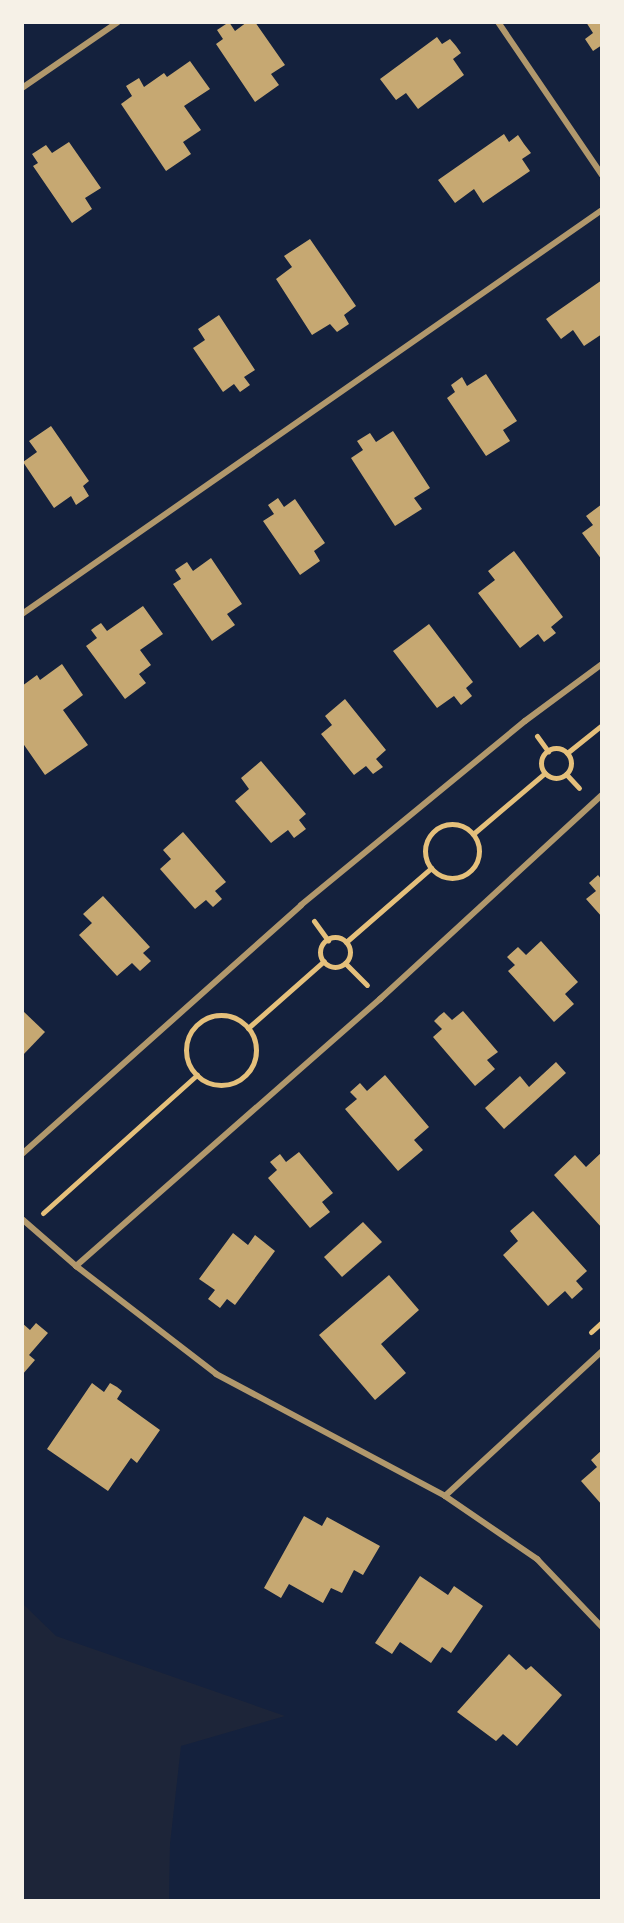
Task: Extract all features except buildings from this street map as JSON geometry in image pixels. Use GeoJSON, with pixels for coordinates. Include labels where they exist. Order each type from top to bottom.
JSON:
{"type":"FeatureCollection","features":[{"type":"Feature","properties":{"kind":"lane"},"geometry":{"type":"LineString","coordinates":[[22,88],[118,22]]}},
{"type":"Feature","properties":{"kind":"lane"},"geometry":{"type":"LineString","coordinates":[[498,22],[602,175]]}},
{"type":"Feature","properties":{"kind":"lane"},"geometry":{"type":"LineString","coordinates":[[22,614],[602,210]]}},
{"type":"Feature","properties":{"kind":"lane"},"geometry":{"type":"LineString","coordinates":[[22,1154],[301,905],[525,721],[602,664]]}},
{"type":"Feature","properties":{"kind":"lane"},"geometry":{"type":"LineString","coordinates":[[76,1266],[380,999],[602,795]]}},
{"type":"Feature","properties":{"kind":"lane"},"geometry":{"type":"LineString","coordinates":[[22,1219],[76,1266],[216,1374],[445,1496],[537,1559],[602,1627]]}},
{"type":"Feature","properties":{"kind":"lane"},"geometry":{"type":"LineString","coordinates":[[445,1496],[602,1351]]}},
{"type":"Feature","properties":{"kind":"path"},"geometry":{"type":"LineString","coordinates":[[567,753],[602,725]]}},
{"type":"Feature","properties":{"kind":"path"},"geometry":{"type":"LineString","coordinates":[[555,749],[567,753],[571,763],[565,776],[555,778],[545,773],[542,761],[546,753],[555,749]]}},
{"type":"Feature","properties":{"kind":"path"},"geometry":{"type":"LineString","coordinates":[[473,834],[545,773]]}},
{"type":"Feature","properties":{"kind":"path"},"geometry":{"type":"LineString","coordinates":[[450,824],[473,834],[478,858],[470,872],[445,878],[431,868],[425,844],[434,830],[450,824]]}},
{"type":"Feature","properties":{"kind":"path"},"geometry":{"type":"LineString","coordinates":[[346,942],[431,868]]}},
{"type":"Feature","properties":{"kind":"path"},"geometry":{"type":"LineString","coordinates":[[334,937],[346,942],[350,952],[345,963],[334,967],[324,961],[321,950],[325,942],[334,937]]}},
{"type":"Feature","properties":{"kind":"path"},"geometry":{"type":"LineString","coordinates":[[247,1027],[324,961]]}},
{"type":"Feature","properties":{"kind":"path"},"geometry":{"type":"LineString","coordinates":[[345,963],[380,999]]}},
{"type":"Feature","properties":{"kind":"path"},"geometry":{"type":"LineString","coordinates":[[220,1015],[239,1020],[247,1027],[256,1044],[256,1054],[254,1063],[241,1079],[223,1085],[204,1081],[197,1075],[187,1057],[189,1037],[194,1028],[210,1017],[220,1015]]}},
{"type":"Feature","properties":{"kind":"path"},"geometry":{"type":"LineString","coordinates":[[29,1225],[197,1075]]}},
{"type":"Feature","properties":{"kind":"shaded area"},"geometry":{"type":"Polygon","coordinates":[[[22,1603],[56,1636],[285,1716],[181,1746],[170,1844],[169,1901],[22,1901],[22,1603]]]}}]}
